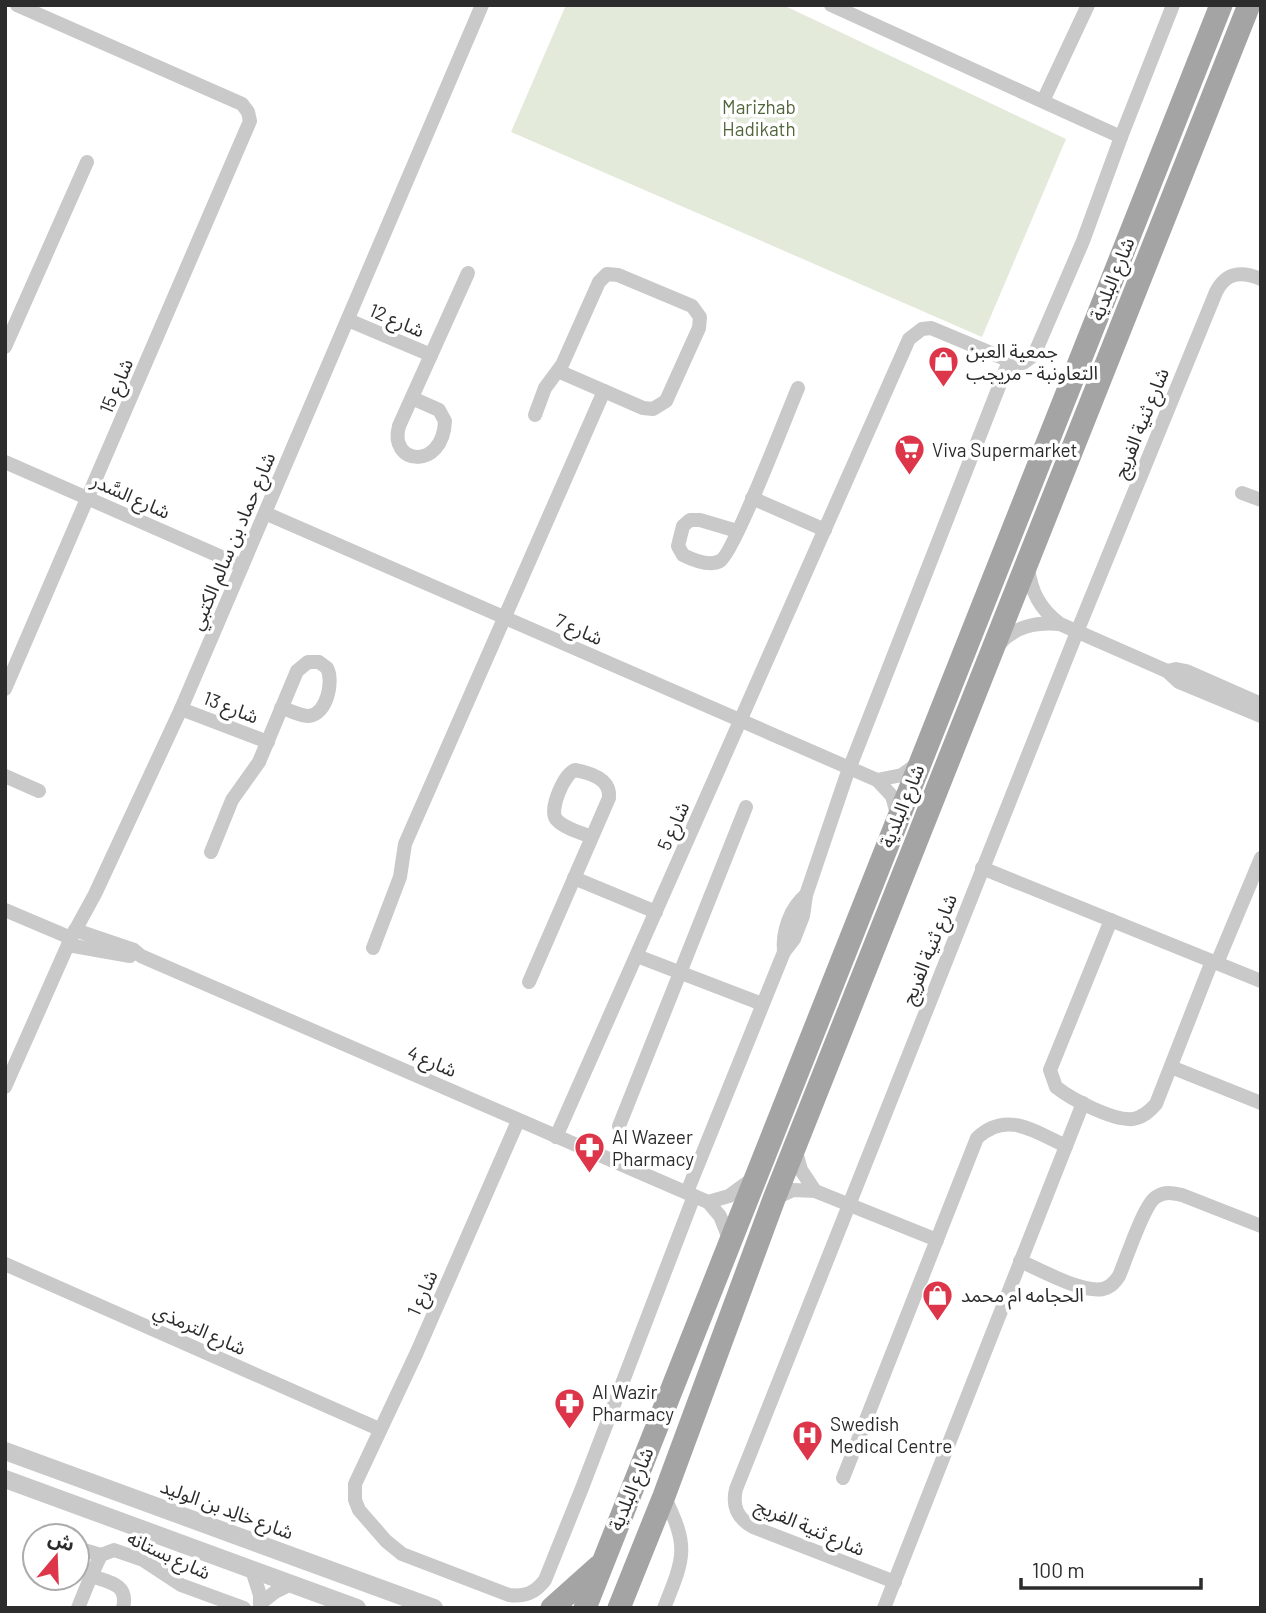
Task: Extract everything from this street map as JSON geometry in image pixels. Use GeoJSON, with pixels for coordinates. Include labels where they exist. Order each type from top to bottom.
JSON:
{"type":"FeatureCollection","features":[{"type":"Feature","properties":{"kind":"main road","name":"شارع البلدية"},"geometry":{"type":"LineString","coordinates":[[585,1608],[1221,5]]}},
{"type":"Feature","properties":{"kind":"main road","name":"شارع البلدية"},"geometry":{"type":"LineString","coordinates":[[619,1608],[664,1496],[774,1199],[1249,5]]}},
{"type":"Feature","properties":{"kind":"main road"},"geometry":{"type":"LineString","coordinates":[[601,1608],[619,1558],[618,1521]]}},
{"type":"Feature","properties":{"kind":"main road"},"geometry":{"type":"LineString","coordinates":[[552,1608],[601,1564]]}},
{"type":"Feature","properties":{"kind":"street","name":"شارع 15"},"geometry":{"type":"LineString","coordinates":[[5,689],[249,126],[248,111],[237,102],[17,5]]}},
{"type":"Feature","properties":{"kind":"street","name":"شارع حماد بن سالم الكتبي"},"geometry":{"type":"LineString","coordinates":[[5,1087],[71,938],[95,894],[181,709],[482,5]]}},
{"type":"Feature","properties":{"kind":"street"},"geometry":{"type":"LineString","coordinates":[[831,5],[1121,136]]}},
{"type":"Feature","properties":{"kind":"street"},"geometry":{"type":"LineString","coordinates":[[1043,102],[1088,5]]}},
{"type":"Feature","properties":{"kind":"street"},"geometry":{"type":"LineString","coordinates":[[690,1194],[762,1004],[784,952],[800,925],[806,908],[806,895],[849,769],[1009,361],[1023,363],[1034,355],[1083,241],[1173,5]]}},
{"type":"Feature","properties":{"kind":"street"},"geometry":{"type":"LineString","coordinates":[[5,347],[87,162]]}},
{"type":"Feature","properties":{"kind":"street"},"geometry":{"type":"LineString","coordinates":[[412,398],[468,273]]}},
{"type":"Feature","properties":{"kind":"street","name":"شارع ثنية الفريج"},"geometry":{"type":"LineString","coordinates":[[895,1582],[752,1527],[743,1521],[736,1511],[734,1499],[982,868],[1216,292],[1220,283],[1236,273],[1246,273],[1261,279]]}},
{"type":"Feature","properties":{"kind":"street"},"geometry":{"type":"LineString","coordinates":[[534,415],[545,388],[558,371],[599,282],[607,274],[618,275],[695,309],[700,317],[699,328],[662,405],[648,410],[558,371]]}},
{"type":"Feature","properties":{"kind":"street","name":"شارع 12"},"geometry":{"type":"LineString","coordinates":[[348,320],[431,355]]}},
{"type":"Feature","properties":{"kind":"street","name":"شارع 5"},"geometry":{"type":"LineString","coordinates":[[556,1138],[909,339],[922,329],[939,330],[1009,361]]}},
{"type":"Feature","properties":{"kind":"street"},"geometry":{"type":"LineString","coordinates":[[737,531],[798,388]]}},
{"type":"Feature","properties":{"kind":"street"},"geometry":{"type":"LineString","coordinates":[[373,948],[400,877],[405,844],[604,391]]}},
{"type":"Feature","properties":{"kind":"street","name":"شارع السَّدر"},"geometry":{"type":"LineString","coordinates":[[5,462],[242,566]]}},
{"type":"Feature","properties":{"kind":"street"},"geometry":{"type":"LineString","coordinates":[[1242,493],[1261,500]]}},
{"type":"Feature","properties":{"kind":"street"},"geometry":{"type":"LineString","coordinates":[[752,498],[825,530]]}},
{"type":"Feature","properties":{"kind":"street","name":"شارع 7"},"geometry":{"type":"LineString","coordinates":[[265,513],[877,780]]}},
{"type":"Feature","properties":{"kind":"street"},"geometry":{"type":"LineString","coordinates":[[1027,562],[1032,589],[1037,599],[1043,609],[1060,624],[1167,671],[1179,682],[1261,716]]}},
{"type":"Feature","properties":{"kind":"street"},"geometry":{"type":"LineString","coordinates":[[991,654],[1006,637],[1024,626],[1060,624]]}},
{"type":"Feature","properties":{"kind":"street"},"geometry":{"type":"LineString","coordinates":[[1167,671],[1185,671],[1261,704]]}},
{"type":"Feature","properties":{"kind":"street"},"geometry":{"type":"LineString","coordinates":[[211,852],[232,800],[255,770],[281,708]]}},
{"type":"Feature","properties":{"kind":"street","name":"شارع 13"},"geometry":{"type":"LineString","coordinates":[[181,709],[268,742]]}},
{"type":"Feature","properties":{"kind":"street"},"geometry":{"type":"LineString","coordinates":[[877,780],[902,775],[921,760]]}},
{"type":"Feature","properties":{"kind":"street"},"geometry":{"type":"LineString","coordinates":[[529,982],[609,798],[609,788],[603,780],[575,770],[566,777],[554,808],[555,816],[560,823],[592,837]]}},
{"type":"Feature","properties":{"kind":"street"},"geometry":{"type":"LineString","coordinates":[[5,776],[39,791]]}},
{"type":"Feature","properties":{"kind":"street"},"geometry":{"type":"LineString","coordinates":[[877,780],[892,796],[898,817]]}},
{"type":"Feature","properties":{"kind":"street"},"geometry":{"type":"LineString","coordinates":[[619,1126],[746,807]]}},
{"type":"Feature","properties":{"kind":"street"},"geometry":{"type":"LineString","coordinates":[[1111,920],[1050,1070],[1056,1087],[1083,1103],[1129,1119],[1140,1117],[1156,1104],[1261,858]]}},
{"type":"Feature","properties":{"kind":"street"},"geometry":{"type":"LineString","coordinates":[[982,868],[1261,981]]}},
{"type":"Feature","properties":{"kind":"street"},"geometry":{"type":"LineString","coordinates":[[574,878],[656,912]]}},
{"type":"Feature","properties":{"kind":"street","name":"شارع 4"},"geometry":{"type":"LineString","coordinates":[[5,909],[71,938],[89,950],[141,956],[708,1202]]}},
{"type":"Feature","properties":{"kind":"street"},"geometry":{"type":"LineString","coordinates":[[637,956],[762,1004]]}},
{"type":"Feature","properties":{"kind":"street"},"geometry":{"type":"LineString","coordinates":[[1171,1067],[1261,1103]]}},
{"type":"Feature","properties":{"kind":"street"},"geometry":{"type":"LineString","coordinates":[[884,1608],[1083,1103]]}},
{"type":"Feature","properties":{"kind":"street","name":"شارع 1"},"geometry":{"type":"LineString","coordinates":[[518,1121],[416,1352],[356,1479],[354,1495],[359,1510],[386,1541],[402,1554],[509,1595],[530,1594],[545,1580],[582,1488],[690,1194]]}},
{"type":"Feature","properties":{"kind":"street"},"geometry":{"type":"LineString","coordinates":[[843,1478],[977,1138],[999,1124],[1012,1123],[1066,1146]]}},
{"type":"Feature","properties":{"kind":"street"},"geometry":{"type":"LineString","coordinates":[[795,1147],[801,1170],[815,1191]]}},
{"type":"Feature","properties":{"kind":"street"},"geometry":{"type":"LineString","coordinates":[[730,1241],[720,1216],[708,1202],[738,1191],[755,1177]]}},
{"type":"Feature","properties":{"kind":"street"},"geometry":{"type":"LineString","coordinates":[[774,1199],[793,1190],[815,1191],[937,1240]]}},
{"type":"Feature","properties":{"kind":"street"},"geometry":{"type":"LineString","coordinates":[[1020,1261],[1080,1287],[1105,1289],[1114,1284],[1119,1276],[1149,1203],[1163,1193],[1182,1195],[1261,1226]]}},
{"type":"Feature","properties":{"kind":"street","name":"شارع الترمذي"},"geometry":{"type":"LineString","coordinates":[[5,1264],[379,1429]]}},
{"type":"Feature","properties":{"kind":"street","name":"شارع خالِد بن الوليد"},"geometry":{"type":"LineString","coordinates":[[5,1451],[434,1608]]}},
{"type":"Feature","properties":{"kind":"street"},"geometry":{"type":"LineString","coordinates":[[5,1479],[357,1608]]}},
{"type":"Feature","properties":{"kind":"street"},"geometry":{"type":"LineString","coordinates":[[664,1496],[679,1530],[683,1550],[679,1572],[664,1608]]}},
{"type":"Feature","properties":{"kind":"street","name":"شارع بستانه"},"geometry":{"type":"LineString","coordinates":[[91,1576],[101,1555],[114,1550],[155,1566],[175,1582],[244,1608]]}},
{"type":"Feature","properties":{"kind":"street"},"geometry":{"type":"LineString","coordinates":[[91,1552],[101,1555]]}},
{"type":"Feature","properties":{"kind":"street"},"geometry":{"type":"LineString","coordinates":[[252,1570],[260,1605],[291,1584]]}},
{"type":"Feature","properties":{"kind":"street"},"geometry":{"type":"LineString","coordinates":[[91,1576],[115,1584],[121,1589],[125,1596],[123,1608]]}},
{"type":"Feature","properties":{"kind":"green space","name":"Marizhab Hadikath"},"geometry":{"type":"Polygon","coordinates":[[[566,5],[783,5],[1066,139],[982,337],[511,132],[566,5]]]}},
{"type":"Feature","properties":{"kind":"place","name":"جمعية العبن التعاونبة - مريجب"},"geometry":{"type":"Point","coordinates":[943,389]}},
{"type":"Feature","properties":{"kind":"place","name":"Viva Supermarket"},"geometry":{"type":"Point","coordinates":[909,477]}},
{"type":"Feature","properties":{"kind":"place","name":"Al Wazeer Pharmacy"},"geometry":{"type":"Point","coordinates":[589,1175]}},
{"type":"Feature","properties":{"kind":"place","name":"الحجامه ام محمد"},"geometry":{"type":"Point","coordinates":[938,1322]}},
{"type":"Feature","properties":{"kind":"place","name":"Al Wazir Pharmacy"},"geometry":{"type":"Point","coordinates":[569,1430]}},
{"type":"Feature","properties":{"kind":"place","name":"Swedish Medical Centre"},"geometry":{"type":"Point","coordinates":[807,1462]}}]}
